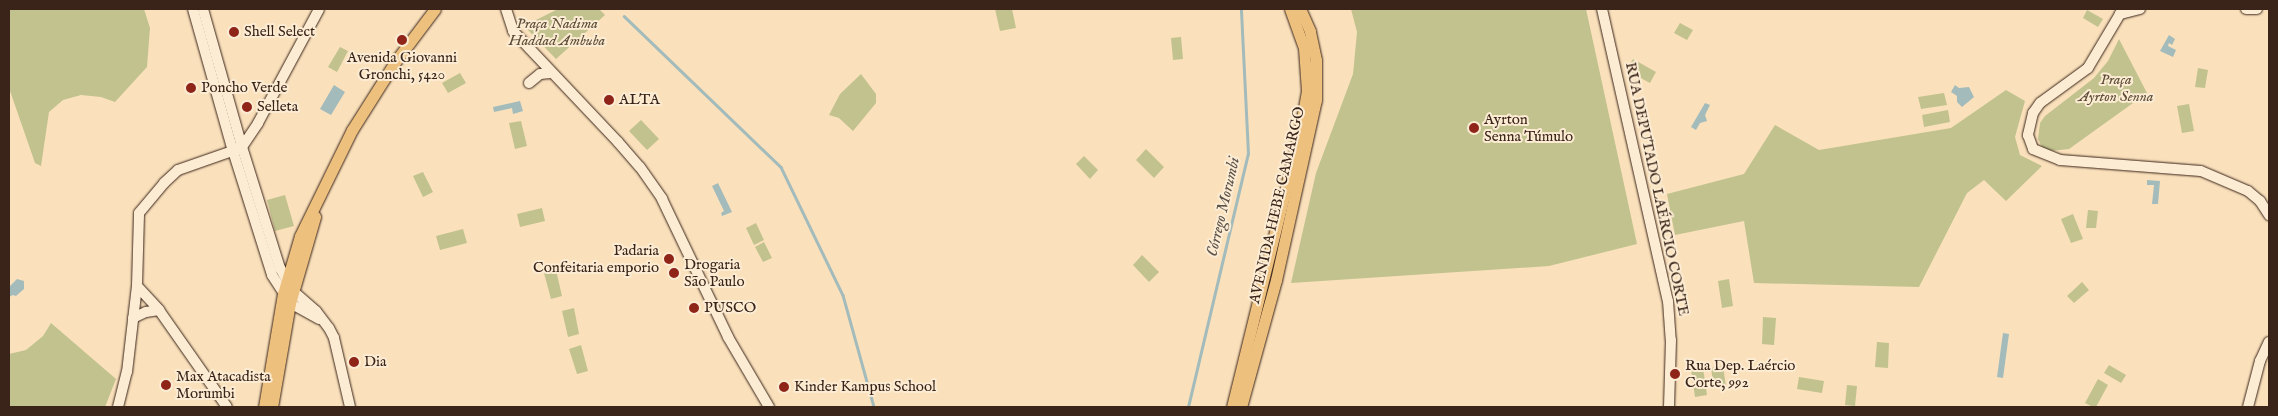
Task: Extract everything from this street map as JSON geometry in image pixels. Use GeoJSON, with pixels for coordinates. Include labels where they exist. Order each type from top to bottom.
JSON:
{"type":"FeatureCollection","features":[{"type":"Feature","properties":{"kind":"main road"},"geometry":{"type":"LineString","coordinates":[[272,407],[289,296],[286,280],[300,236],[317,205],[352,130],[395,62],[436,9]]}},
{"type":"Feature","properties":{"kind":"main road","name":"AVENIDA HEBE CAMARGO"},"geometry":{"type":"LineString","coordinates":[[1232,407],[1299,135],[1307,91],[1304,48],[1290,9]]}},
{"type":"Feature","properties":{"kind":"main road","name":"AVENIDA HEBE CAMARGO"},"geometry":{"type":"LineString","coordinates":[[1241,407],[1276,280],[1316,100],[1316,60],[1310,31],[1300,9]]}},
{"type":"Feature","properties":{"kind":"main road"},"geometry":{"type":"LineString","coordinates":[[264,407],[289,296],[317,205]]}},
{"type":"Feature","properties":{"kind":"street"},"geometry":{"type":"LineString","coordinates":[[194,9],[237,149],[286,280]]}},
{"type":"Feature","properties":{"kind":"street"},"geometry":{"type":"LineString","coordinates":[[203,9],[266,261],[289,296],[316,311],[334,338],[350,407]]}},
{"type":"Feature","properties":{"kind":"street"},"geometry":{"type":"LineString","coordinates":[[118,407],[127,372],[134,318],[139,213],[164,183],[178,170],[237,149],[258,123],[319,9]]}},
{"type":"Feature","properties":{"kind":"street"},"geometry":{"type":"LineString","coordinates":[[506,9],[513,31],[629,154],[662,198],[728,337],[768,407]]}},
{"type":"Feature","properties":{"kind":"street","name":"RUA DEPUTADO LAÉRCIO CORTE"},"geometry":{"type":"LineString","coordinates":[[1602,9],[1669,309],[1671,340],[1669,407]]}},
{"type":"Feature","properties":{"kind":"street"},"geometry":{"type":"LineString","coordinates":[[2140,9],[2120,14],[2088,68],[2040,103],[2033,113],[2028,135],[2033,149],[2060,160],[2201,171],[2248,191],[2269,214]]}},
{"type":"Feature","properties":{"kind":"street"},"geometry":{"type":"LineString","coordinates":[[2246,9],[2257,9]]}},
{"type":"Feature","properties":{"kind":"street"},"geometry":{"type":"LineString","coordinates":[[529,84],[540,74],[551,73]]}},
{"type":"Feature","properties":{"kind":"street"},"geometry":{"type":"LineString","coordinates":[[137,286],[159,310],[227,407]]}},
{"type":"Feature","properties":{"kind":"street"},"geometry":{"type":"LineString","coordinates":[[134,318],[146,312],[159,310]]}},
{"type":"Feature","properties":{"kind":"street"},"geometry":{"type":"LineString","coordinates":[[2248,407],[2260,362],[2269,342]]}},
{"type":"Feature","properties":{"kind":"green space"},"geometry":{"type":"Polygon","coordinates":[[[9,9],[144,9],[150,28],[147,67],[115,102],[101,97],[81,95],[63,100],[49,112],[41,166],[35,163],[9,88],[9,9]]]}},
{"type":"Feature","properties":{"kind":"green space","name":"Praça Nadima Haddad Ambuba"},"geometry":{"type":"Polygon","coordinates":[[[558,9],[599,9],[605,15],[556,59],[524,26],[558,9]]]}},
{"type":"Feature","properties":{"kind":"green space"},"geometry":{"type":"Polygon","coordinates":[[[995,9],[1012,9],[1016,28],[1000,31],[995,9]]]}},
{"type":"Feature","properties":{"kind":"green space"},"geometry":{"type":"Polygon","coordinates":[[[1351,9],[1586,9],[1637,244],[1549,266],[1291,283],[1316,173],[1353,74],[1357,32],[1351,9]]]}},
{"type":"Feature","properties":{"kind":"green space"},"geometry":{"type":"Polygon","coordinates":[[[2087,10],[2103,19],[2098,27],[2083,18],[2087,10]]]}},
{"type":"Feature","properties":{"kind":"green space"},"geometry":{"type":"Polygon","coordinates":[[[1680,23],[1693,30],[1687,40],[1674,33],[1680,23]]]}},
{"type":"Feature","properties":{"kind":"green space"},"geometry":{"type":"Polygon","coordinates":[[[1181,37],[1183,59],[1173,60],[1171,38],[1181,37]]]}},
{"type":"Feature","properties":{"kind":"green space","name":"Praça Ayrton Senna"},"geometry":{"type":"Polygon","coordinates":[[[2119,39],[2147,93],[2069,149],[2050,151],[2042,147],[2038,139],[2040,123],[2045,116],[2094,78],[2108,61],[2119,39]]]}},
{"type":"Feature","properties":{"kind":"green space"},"geometry":{"type":"Polygon","coordinates":[[[340,47],[348,51],[337,72],[328,67],[340,47]]]}},
{"type":"Feature","properties":{"kind":"green space"},"geometry":{"type":"Polygon","coordinates":[[[1633,59],[1656,72],[1650,83],[1626,70],[1633,59]]]}},
{"type":"Feature","properties":{"kind":"green space"},"geometry":{"type":"Polygon","coordinates":[[[2198,68],[2208,70],[2205,88],[2195,87],[2198,68]]]}},
{"type":"Feature","properties":{"kind":"green space"},"geometry":{"type":"Polygon","coordinates":[[[460,73],[466,83],[448,93],[442,83],[460,73]]]}},
{"type":"Feature","properties":{"kind":"green space"},"geometry":{"type":"Polygon","coordinates":[[[861,74],[876,94],[876,103],[853,131],[839,118],[829,115],[840,94],[861,74]]]}},
{"type":"Feature","properties":{"kind":"green space"},"geometry":{"type":"Polygon","coordinates":[[[2006,90],[2025,101],[2015,137],[2020,155],[2042,166],[2006,201],[1984,180],[1967,193],[1919,287],[1754,283],[1744,221],[1675,235],[1667,194],[1744,174],[1775,125],[1819,150],[1951,128],[2006,90]]]}},
{"type":"Feature","properties":{"kind":"green space"},"geometry":{"type":"Polygon","coordinates":[[[1944,93],[1947,105],[1921,109],[1918,97],[1944,93]]]}},
{"type":"Feature","properties":{"kind":"green space"},"geometry":{"type":"Polygon","coordinates":[[[2189,104],[2194,131],[2182,133],[2177,106],[2189,104]]]}},
{"type":"Feature","properties":{"kind":"green space"},"geometry":{"type":"Polygon","coordinates":[[[1948,110],[1950,122],[1924,127],[1922,115],[1948,110]]]}},
{"type":"Feature","properties":{"kind":"green space"},"geometry":{"type":"Polygon","coordinates":[[[641,120],[659,139],[647,150],[629,131],[641,120]]]}},
{"type":"Feature","properties":{"kind":"green space"},"geometry":{"type":"Polygon","coordinates":[[[521,121],[527,146],[515,149],[509,123],[521,121]]]}},
{"type":"Feature","properties":{"kind":"green space"},"geometry":{"type":"Polygon","coordinates":[[[1146,149],[1164,167],[1154,178],[1136,160],[1146,149]]]}},
{"type":"Feature","properties":{"kind":"green space"},"geometry":{"type":"Polygon","coordinates":[[[1084,156],[1098,170],[1090,179],[1076,164],[1084,156]]]}},
{"type":"Feature","properties":{"kind":"green space"},"geometry":{"type":"Polygon","coordinates":[[[423,172],[433,192],[423,197],[413,176],[423,172]]]}},
{"type":"Feature","properties":{"kind":"green space"},"geometry":{"type":"Polygon","coordinates":[[[285,195],[294,226],[275,231],[267,200],[285,195]]]}},
{"type":"Feature","properties":{"kind":"green space"},"geometry":{"type":"Polygon","coordinates":[[[542,208],[545,221],[520,227],[517,214],[542,208]]]}},
{"type":"Feature","properties":{"kind":"green space"},"geometry":{"type":"Polygon","coordinates":[[[2088,210],[2098,211],[2096,228],[2086,228],[2088,210]]]}},
{"type":"Feature","properties":{"kind":"green space"},"geometry":{"type":"Polygon","coordinates":[[[2073,214],[2083,239],[2071,243],[2061,219],[2073,214]]]}},
{"type":"Feature","properties":{"kind":"green space"},"geometry":{"type":"Polygon","coordinates":[[[756,223],[764,240],[754,245],[746,228],[756,223]]]}},
{"type":"Feature","properties":{"kind":"green space"},"geometry":{"type":"Polygon","coordinates":[[[463,229],[467,243],[440,250],[436,236],[463,229]]]}},
{"type":"Feature","properties":{"kind":"green space"},"geometry":{"type":"Polygon","coordinates":[[[764,242],[772,258],[763,262],[755,247],[764,242]]]}},
{"type":"Feature","properties":{"kind":"green space"},"geometry":{"type":"Polygon","coordinates":[[[1142,255],[1159,272],[1149,282],[1133,265],[1142,255]]]}},
{"type":"Feature","properties":{"kind":"green space"},"geometry":{"type":"Polygon","coordinates":[[[556,270],[562,296],[551,299],[544,273],[556,270]]]}},
{"type":"Feature","properties":{"kind":"green space"},"geometry":{"type":"Polygon","coordinates":[[[1729,279],[1733,306],[1722,308],[1718,281],[1729,279]]]}},
{"type":"Feature","properties":{"kind":"green space"},"geometry":{"type":"Polygon","coordinates":[[[2082,282],[2089,290],[2074,303],[2067,296],[2082,282]]]}},
{"type":"Feature","properties":{"kind":"green space"},"geometry":{"type":"Polygon","coordinates":[[[574,308],[579,334],[568,337],[562,311],[574,308]]]}},
{"type":"Feature","properties":{"kind":"green space"},"geometry":{"type":"Polygon","coordinates":[[[1763,317],[1776,318],[1774,345],[1762,344],[1763,317]]]}},
{"type":"Feature","properties":{"kind":"green space"},"geometry":{"type":"Polygon","coordinates":[[[51,323],[116,379],[105,407],[9,407],[9,354],[26,350],[43,336],[51,323]]]}},
{"type":"Feature","properties":{"kind":"green space"},"geometry":{"type":"Polygon","coordinates":[[[1877,342],[1889,343],[1888,368],[1875,367],[1877,342]]]}},
{"type":"Feature","properties":{"kind":"green space"},"geometry":{"type":"Polygon","coordinates":[[[581,345],[588,371],[577,374],[569,349],[581,345]]]}},
{"type":"Feature","properties":{"kind":"green space"},"geometry":{"type":"Polygon","coordinates":[[[2109,365],[2126,375],[2121,383],[2104,373],[2109,365]]]}},
{"type":"Feature","properties":{"kind":"green space"},"geometry":{"type":"Polygon","coordinates":[[[1723,366],[1726,387],[1714,388],[1711,368],[1723,366]]]}},
{"type":"Feature","properties":{"kind":"green space"},"geometry":{"type":"Polygon","coordinates":[[[1703,368],[1707,395],[1695,397],[1691,370],[1703,368]]]}},
{"type":"Feature","properties":{"kind":"green space"},"geometry":{"type":"Polygon","coordinates":[[[1799,377],[1824,381],[1822,393],[1797,389],[1799,377]]]}},
{"type":"Feature","properties":{"kind":"green space"},"geometry":{"type":"Polygon","coordinates":[[[2098,379],[2108,385],[2096,407],[2093,407],[2085,403],[2098,379]]]}},
{"type":"Feature","properties":{"kind":"green space"},"geometry":{"type":"Polygon","coordinates":[[[1847,385],[1857,386],[1855,406],[1845,405],[1847,385]]]}},
{"type":"Feature","properties":{"kind":"water"},"geometry":{"type":"Polygon","coordinates":[[[2169,35],[2175,39],[2172,45],[2169,43],[2168,46],[2176,50],[2173,57],[2160,51],[2169,35]]]}},
{"type":"Feature","properties":{"kind":"water"},"geometry":{"type":"Polygon","coordinates":[[[334,85],[345,92],[331,115],[320,109],[334,85]]]}},
{"type":"Feature","properties":{"kind":"water"},"geometry":{"type":"Polygon","coordinates":[[[1955,85],[1959,88],[1969,87],[1974,97],[1962,107],[1957,102],[1957,96],[1951,92],[1955,85]]]}},
{"type":"Feature","properties":{"kind":"water"},"geometry":{"type":"Polygon","coordinates":[[[520,101],[523,111],[513,114],[512,108],[494,112],[493,107],[520,101]]]}},
{"type":"Feature","properties":{"kind":"water"},"geometry":{"type":"Polygon","coordinates":[[[1705,103],[1710,105],[1705,115],[1707,121],[1700,123],[1696,130],[1691,127],[1705,103]]]}},
{"type":"Feature","properties":{"kind":"water"},"geometry":{"type":"Polygon","coordinates":[[[2147,180],[2160,181],[2158,204],[2152,204],[2154,185],[2147,185],[2147,180]]]}},
{"type":"Feature","properties":{"kind":"water"},"geometry":{"type":"Polygon","coordinates":[[[718,183],[732,212],[722,216],[721,213],[724,211],[712,186],[718,183]]]}},
{"type":"Feature","properties":{"kind":"water"},"geometry":{"type":"Polygon","coordinates":[[[17,279],[24,281],[24,289],[16,296],[9,297],[9,287],[17,279]]]}},
{"type":"Feature","properties":{"kind":"water"},"geometry":{"type":"Polygon","coordinates":[[[2003,333],[2009,334],[2003,378],[1997,377],[2003,333]]]}},
{"type":"Feature","properties":{"kind":"waterway","name":"Córrego Morumbi"},"geometry":{"type":"LineString","coordinates":[[1188,407],[1248,154],[1241,9]]}},
{"type":"Feature","properties":{"kind":"waterway"},"geometry":{"type":"LineString","coordinates":[[624,16],[781,167],[843,295],[874,407]]}},
{"type":"Feature","properties":{"kind":"place","name":"Shell Select"},"geometry":{"type":"Point","coordinates":[234,32]}},
{"type":"Feature","properties":{"kind":"place","name":"Avenida Giovanni Gronchi, 5420"},"geometry":{"type":"Point","coordinates":[402,40]}},
{"type":"Feature","properties":{"kind":"place","name":"Poncho Verde"},"geometry":{"type":"Point","coordinates":[191,88]}},
{"type":"Feature","properties":{"kind":"place","name":"ALTA"},"geometry":{"type":"Point","coordinates":[609,100]}},
{"type":"Feature","properties":{"kind":"place","name":"Selleta"},"geometry":{"type":"Point","coordinates":[247,107]}},
{"type":"Feature","properties":{"kind":"place","name":"Ayrton Senna Túmulo"},"geometry":{"type":"Point","coordinates":[1474,128]}},
{"type":"Feature","properties":{"kind":"place","name":"Padaria Confeitaria emporio"},"geometry":{"type":"Point","coordinates":[669,259]}},
{"type":"Feature","properties":{"kind":"place","name":"Drogaria São Paulo"},"geometry":{"type":"Point","coordinates":[674,273]}},
{"type":"Feature","properties":{"kind":"place","name":"PUSCO"},"geometry":{"type":"Point","coordinates":[694,308]}},
{"type":"Feature","properties":{"kind":"place","name":"Dia"},"geometry":{"type":"Point","coordinates":[354,362]}},
{"type":"Feature","properties":{"kind":"place","name":"Rua Dep. Laércio Corte, 992"},"geometry":{"type":"Point","coordinates":[1675,374]}},
{"type":"Feature","properties":{"kind":"place","name":"Max Atacadista Morumbi"},"geometry":{"type":"Point","coordinates":[166,385]}},
{"type":"Feature","properties":{"kind":"place","name":"Kinder Kampus School"},"geometry":{"type":"Point","coordinates":[784,387]}}]}
